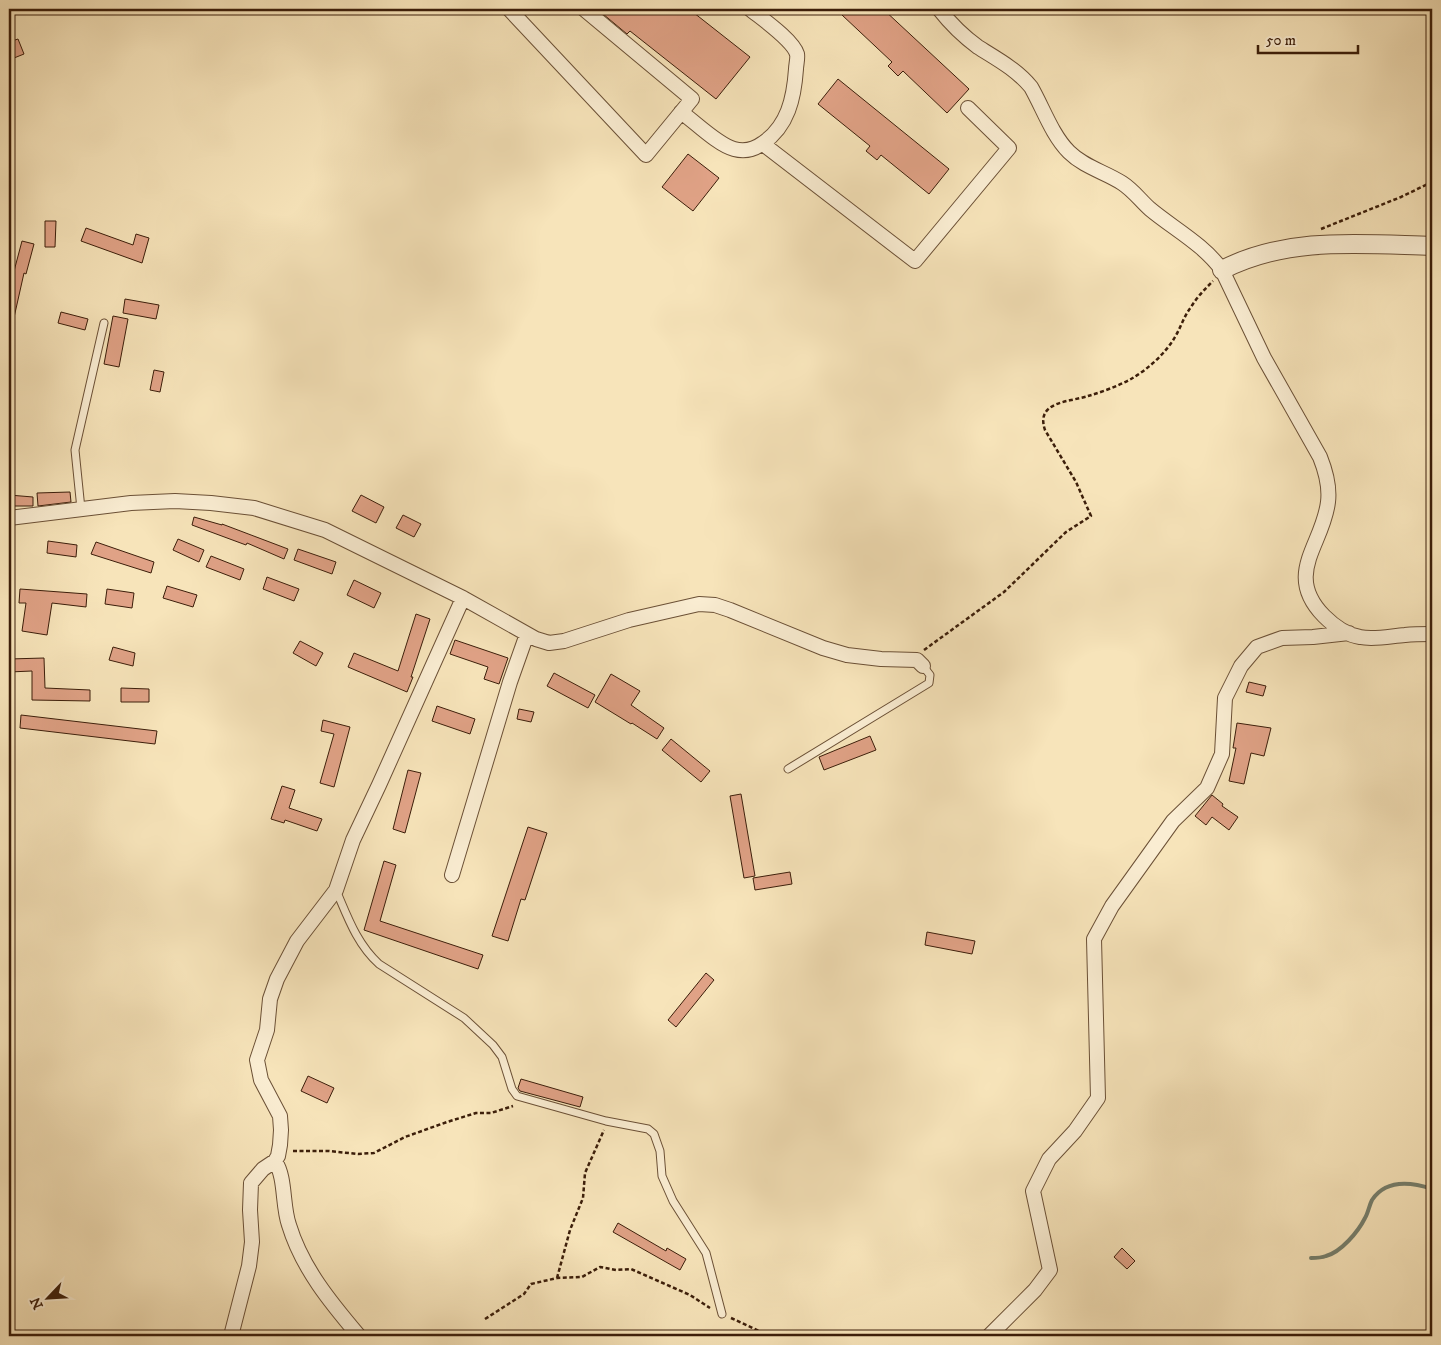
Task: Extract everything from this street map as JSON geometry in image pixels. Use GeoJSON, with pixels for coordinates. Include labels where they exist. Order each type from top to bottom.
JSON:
{"type":"FeatureCollection","features":[{"type":"Feature","properties":{"kind":"street"},"geometry":{"type":"LineString","coordinates":[[509,9],[646,155],[692,99],[584,9]]}},
{"type":"Feature","properties":{"kind":"street"},"geometry":{"type":"LineString","coordinates":[[681,112],[732,149],[745,151],[758,147],[774,136],[786,118],[795,84],[796,54],[790,43],[750,9]]}},
{"type":"Feature","properties":{"kind":"street"},"geometry":{"type":"LineString","coordinates":[[939,9],[960,32],[998,58],[1026,81],[1060,142],[1071,154],[1083,163],[1123,184],[1149,208],[1202,248],[1222,270],[1264,358],[1326,471],[1328,485],[1326,516],[1308,561],[1306,573],[1307,589],[1313,602],[1330,622],[1358,637],[1432,634]]}},
{"type":"Feature","properties":{"kind":"street"},"geometry":{"type":"LineString","coordinates":[[763,144],[915,260],[1009,148],[968,108]]}},
{"type":"Feature","properties":{"kind":"street"},"geometry":{"type":"LineString","coordinates":[[1222,270],[1242,260],[1282,248],[1296,246],[1350,244],[1432,246]]}},
{"type":"Feature","properties":{"kind":"street"},"geometry":{"type":"LineString","coordinates":[[9,518],[131,503],[211,503],[254,508],[325,530],[463,598],[527,634],[549,643],[564,641],[629,620],[699,604],[714,605],[730,610],[823,648],[847,655],[881,659],[917,660],[923,666]]}},
{"type":"Feature","properties":{"kind":"street"},"geometry":{"type":"LineString","coordinates":[[359,1336],[321,1289],[298,1249],[288,1225],[283,1201],[282,1176],[276,1159],[281,1130],[280,1116],[261,1080],[257,1060],[267,1030],[270,999],[277,980],[297,941],[336,890],[353,840],[463,598]]}},
{"type":"Feature","properties":{"kind":"street"},"geometry":{"type":"LineString","coordinates":[[989,1336],[1035,1290],[1050,1270],[1033,1191],[1049,1159],[1075,1131],[1098,1098],[1094,939],[1112,906],[1173,821],[1207,788],[1222,754],[1225,698],[1241,666],[1256,647],[1282,638],[1349,633]]}},
{"type":"Feature","properties":{"kind":"street"},"geometry":{"type":"LineString","coordinates":[[452,875],[510,682],[527,634]]}},
{"type":"Feature","properties":{"kind":"street"},"geometry":{"type":"LineString","coordinates":[[231,1336],[249,1266],[252,1242],[251,1183],[263,1169],[276,1159]]}},
{"type":"Feature","properties":{"kind":"lane"},"geometry":{"type":"LineString","coordinates":[[81,508],[75,450],[104,323]]}},
{"type":"Feature","properties":{"kind":"lane"},"geometry":{"type":"LineString","coordinates":[[788,769],[929,683],[930,676],[923,666]]}},
{"type":"Feature","properties":{"kind":"lane"},"geometry":{"type":"LineString","coordinates":[[336,890],[358,941],[367,953],[379,964],[464,1018],[493,1045],[502,1057],[512,1089],[517,1096],[606,1121],[648,1129],[654,1134],[660,1151],[662,1176],[673,1201],[706,1253],[722,1314]]}},
{"type":"Feature","properties":{"kind":"path"},"geometry":{"type":"LineString","coordinates":[[1318,230],[1407,195],[1432,182]]}},
{"type":"Feature","properties":{"kind":"path"},"geometry":{"type":"LineString","coordinates":[[906,660],[938,641],[992,601],[1066,532],[1091,516],[1076,482],[1045,430],[1042,422],[1043,416],[1051,407],[1061,402],[1089,396],[1120,384],[1132,378],[1152,363],[1174,339],[1190,307],[1222,270]]}},
{"type":"Feature","properties":{"kind":"path"},"geometry":{"type":"LineString","coordinates":[[276,1159],[284,1152],[296,1150],[358,1154],[374,1153],[405,1137],[447,1122],[476,1113],[490,1113],[530,1099]]}},
{"type":"Feature","properties":{"kind":"path"},"geometry":{"type":"LineString","coordinates":[[557,1278],[570,1230],[583,1198],[585,1173],[603,1136],[606,1121]]}},
{"type":"Feature","properties":{"kind":"path"},"geometry":{"type":"LineString","coordinates":[[485,1318],[524,1294],[531,1284],[557,1278],[582,1277],[600,1267],[631,1270],[682,1292],[722,1314],[770,1336]]}},
{"type":"Feature","properties":{"kind":"building"},"geometry":{"type":"Polygon","coordinates":[[[597,9],[689,9],[750,57],[716,99],[630,31],[627,34],[597,9]]]}},
{"type":"Feature","properties":{"kind":"building"},"geometry":{"type":"Polygon","coordinates":[[[848,9],[883,9],[969,89],[947,113],[903,71],[898,76],[888,66],[892,62],[842,15],[848,9]]]}},
{"type":"Feature","properties":{"kind":"building"},"geometry":{"type":"Polygon","coordinates":[[[18,39],[24,54],[9,60],[9,42],[18,39]]]}},
{"type":"Feature","properties":{"kind":"building"},"geometry":{"type":"Polygon","coordinates":[[[838,79],[949,169],[929,194],[881,155],[877,160],[866,151],[870,146],[818,104],[838,79]]]}},
{"type":"Feature","properties":{"kind":"building"},"geometry":{"type":"Polygon","coordinates":[[[688,154],[719,178],[693,211],[662,187],[688,154]]]}},
{"type":"Feature","properties":{"kind":"building"},"geometry":{"type":"Polygon","coordinates":[[[45,221],[56,221],[55,247],[45,247],[45,221]]]}},
{"type":"Feature","properties":{"kind":"building"},"geometry":{"type":"Polygon","coordinates":[[[86,228],[133,245],[136,234],[149,238],[142,263],[81,241],[86,228]]]}},
{"type":"Feature","properties":{"kind":"building"},"geometry":{"type":"Polygon","coordinates":[[[22,241],[34,244],[26,274],[24,273],[13,322],[9,321],[9,290],[22,241]]]}},
{"type":"Feature","properties":{"kind":"building"},"geometry":{"type":"Polygon","coordinates":[[[125,299],[159,305],[156,319],[123,313],[125,299]]]}},
{"type":"Feature","properties":{"kind":"building"},"geometry":{"type":"Polygon","coordinates":[[[61,312],[88,319],[85,330],[58,323],[61,312]]]}},
{"type":"Feature","properties":{"kind":"building"},"geometry":{"type":"Polygon","coordinates":[[[113,316],[128,319],[119,367],[104,364],[113,316]]]}},
{"type":"Feature","properties":{"kind":"building"},"geometry":{"type":"Polygon","coordinates":[[[154,370],[164,372],[160,392],[150,390],[154,370]]]}},
{"type":"Feature","properties":{"kind":"building"},"geometry":{"type":"Polygon","coordinates":[[[70,492],[71,502],[38,506],[37,493],[70,492]]]}},
{"type":"Feature","properties":{"kind":"building"},"geometry":{"type":"Polygon","coordinates":[[[9,495],[33,497],[33,506],[9,506],[9,495]]]}},
{"type":"Feature","properties":{"kind":"building"},"geometry":{"type":"Polygon","coordinates":[[[361,495],[384,507],[376,523],[352,511],[361,495]]]}},
{"type":"Feature","properties":{"kind":"building"},"geometry":{"type":"Polygon","coordinates":[[[403,515],[421,524],[414,537],[396,528],[403,515]]]}},
{"type":"Feature","properties":{"kind":"building"},"geometry":{"type":"Polygon","coordinates":[[[194,517],[222,524],[288,549],[284,559],[247,543],[246,545],[192,525],[194,517]]]}},
{"type":"Feature","properties":{"kind":"building"},"geometry":{"type":"Polygon","coordinates":[[[178,539],[204,550],[199,562],[173,550],[178,539]]]}},
{"type":"Feature","properties":{"kind":"building"},"geometry":{"type":"Polygon","coordinates":[[[48,541],[77,545],[76,557],[47,553],[48,541]]]}},
{"type":"Feature","properties":{"kind":"building"},"geometry":{"type":"Polygon","coordinates":[[[96,542],[154,562],[151,573],[91,554],[96,542]]]}},
{"type":"Feature","properties":{"kind":"building"},"geometry":{"type":"Polygon","coordinates":[[[298,549],[336,562],[332,574],[294,560],[298,549]]]}},
{"type":"Feature","properties":{"kind":"building"},"geometry":{"type":"Polygon","coordinates":[[[211,556],[244,569],[240,580],[206,567],[211,556]]]}},
{"type":"Feature","properties":{"kind":"building"},"geometry":{"type":"Polygon","coordinates":[[[267,577],[299,589],[294,601],[263,589],[267,577]]]}},
{"type":"Feature","properties":{"kind":"building"},"geometry":{"type":"Polygon","coordinates":[[[354,580],[381,593],[374,608],[347,595],[354,580]]]}},
{"type":"Feature","properties":{"kind":"building"},"geometry":{"type":"Polygon","coordinates":[[[167,586],[197,595],[193,607],[163,598],[167,586]]]}},
{"type":"Feature","properties":{"kind":"building"},"geometry":{"type":"Polygon","coordinates":[[[20,589],[87,594],[86,607],[52,603],[47,635],[22,631],[26,603],[19,603],[20,589]]]}},
{"type":"Feature","properties":{"kind":"building"},"geometry":{"type":"Polygon","coordinates":[[[107,589],[134,593],[132,608],[105,604],[107,589]]]}},
{"type":"Feature","properties":{"kind":"building"},"geometry":{"type":"Polygon","coordinates":[[[416,614],[430,619],[407,692],[348,667],[354,653],[398,671],[416,614]]]}},
{"type":"Feature","properties":{"kind":"building"},"geometry":{"type":"Polygon","coordinates":[[[455,640],[508,658],[499,684],[484,679],[488,667],[450,654],[455,640]]]}},
{"type":"Feature","properties":{"kind":"building"},"geometry":{"type":"Polygon","coordinates":[[[300,641],[323,653],[316,666],[293,653],[300,641]]]}},
{"type":"Feature","properties":{"kind":"building"},"geometry":{"type":"Polygon","coordinates":[[[113,647],[135,653],[133,666],[109,660],[113,647]]]}},
{"type":"Feature","properties":{"kind":"building"},"geometry":{"type":"Polygon","coordinates":[[[44,658],[45,688],[90,690],[90,701],[32,700],[32,671],[9,672],[9,659],[44,658]]]}},
{"type":"Feature","properties":{"kind":"building"},"geometry":{"type":"Polygon","coordinates":[[[554,673],[595,695],[588,708],[547,686],[554,673]]]}},
{"type":"Feature","properties":{"kind":"building"},"geometry":{"type":"Polygon","coordinates":[[[611,674],[640,691],[631,705],[664,728],[657,739],[595,702],[611,674]]]}},
{"type":"Feature","properties":{"kind":"building"},"geometry":{"type":"Polygon","coordinates":[[[1249,682],[1266,686],[1263,696],[1246,692],[1249,682]]]}},
{"type":"Feature","properties":{"kind":"building"},"geometry":{"type":"Polygon","coordinates":[[[121,688],[149,689],[149,702],[121,702],[121,688]]]}},
{"type":"Feature","properties":{"kind":"building"},"geometry":{"type":"Polygon","coordinates":[[[437,706],[475,719],[470,734],[432,721],[437,706]]]}},
{"type":"Feature","properties":{"kind":"building"},"geometry":{"type":"Polygon","coordinates":[[[519,709],[534,712],[531,722],[517,719],[519,709]]]}},
{"type":"Feature","properties":{"kind":"building"},"geometry":{"type":"Polygon","coordinates":[[[21,715],[157,731],[155,744],[20,728],[21,715]]]}},
{"type":"Feature","properties":{"kind":"building"},"geometry":{"type":"Polygon","coordinates":[[[323,720],[350,727],[334,787],[320,783],[334,734],[321,731],[323,720]]]}},
{"type":"Feature","properties":{"kind":"building"},"geometry":{"type":"Polygon","coordinates":[[[1237,723],[1271,728],[1264,756],[1251,753],[1244,784],[1229,781],[1236,748],[1233,748],[1237,723]]]}},
{"type":"Feature","properties":{"kind":"building"},"geometry":{"type":"Polygon","coordinates":[[[870,736],[876,750],[824,770],[819,757],[870,736]]]}},
{"type":"Feature","properties":{"kind":"building"},"geometry":{"type":"Polygon","coordinates":[[[671,739],[710,771],[701,782],[662,750],[671,739]]]}},
{"type":"Feature","properties":{"kind":"building"},"geometry":{"type":"Polygon","coordinates":[[[408,770],[421,773],[405,833],[393,829],[408,770]]]}},
{"type":"Feature","properties":{"kind":"building"},"geometry":{"type":"Polygon","coordinates":[[[282,786],[295,790],[289,808],[322,819],[317,831],[285,820],[284,823],[271,819],[282,786]]]}},
{"type":"Feature","properties":{"kind":"building"},"geometry":{"type":"Polygon","coordinates":[[[741,794],[755,876],[744,878],[730,796],[741,794]]]}},
{"type":"Feature","properties":{"kind":"building"},"geometry":{"type":"Polygon","coordinates":[[[1212,795],[1223,804],[1222,806],[1238,817],[1229,830],[1212,817],[1206,825],[1195,816],[1212,795]]]}},
{"type":"Feature","properties":{"kind":"building"},"geometry":{"type":"Polygon","coordinates":[[[528,827],[547,833],[525,900],[521,899],[508,941],[492,936],[528,827]]]}},
{"type":"Feature","properties":{"kind":"building"},"geometry":{"type":"Polygon","coordinates":[[[384,861],[396,865],[380,921],[483,955],[478,969],[364,930],[384,861]]]}},
{"type":"Feature","properties":{"kind":"building"},"geometry":{"type":"Polygon","coordinates":[[[790,872],[792,884],[755,890],[753,878],[790,872]]]}},
{"type":"Feature","properties":{"kind":"building"},"geometry":{"type":"Polygon","coordinates":[[[927,932],[975,941],[972,954],[925,945],[927,932]]]}},
{"type":"Feature","properties":{"kind":"building"},"geometry":{"type":"Polygon","coordinates":[[[706,973],[714,980],[676,1027],[668,1020],[706,973]]]}},
{"type":"Feature","properties":{"kind":"building"},"geometry":{"type":"Polygon","coordinates":[[[308,1076],[334,1088],[327,1103],[301,1091],[308,1076]]]}},
{"type":"Feature","properties":{"kind":"building"},"geometry":{"type":"Polygon","coordinates":[[[521,1079],[583,1097],[580,1107],[520,1091],[518,1088],[521,1079]]]}},
{"type":"Feature","properties":{"kind":"building"},"geometry":{"type":"Polygon","coordinates":[[[618,1223],[666,1251],[667,1248],[686,1259],[680,1270],[613,1232],[618,1223]]]}},
{"type":"Feature","properties":{"kind":"building"},"geometry":{"type":"Polygon","coordinates":[[[1122,1248],[1135,1261],[1127,1269],[1114,1257],[1122,1248]]]}},
{"type":"Feature","properties":{"kind":"waterway"},"geometry":{"type":"LineString","coordinates":[[1311,1258],[1320,1258],[1332,1254],[1343,1246],[1362,1223],[1372,1200],[1384,1188],[1392,1185],[1407,1184],[1432,1189]]}}]}
